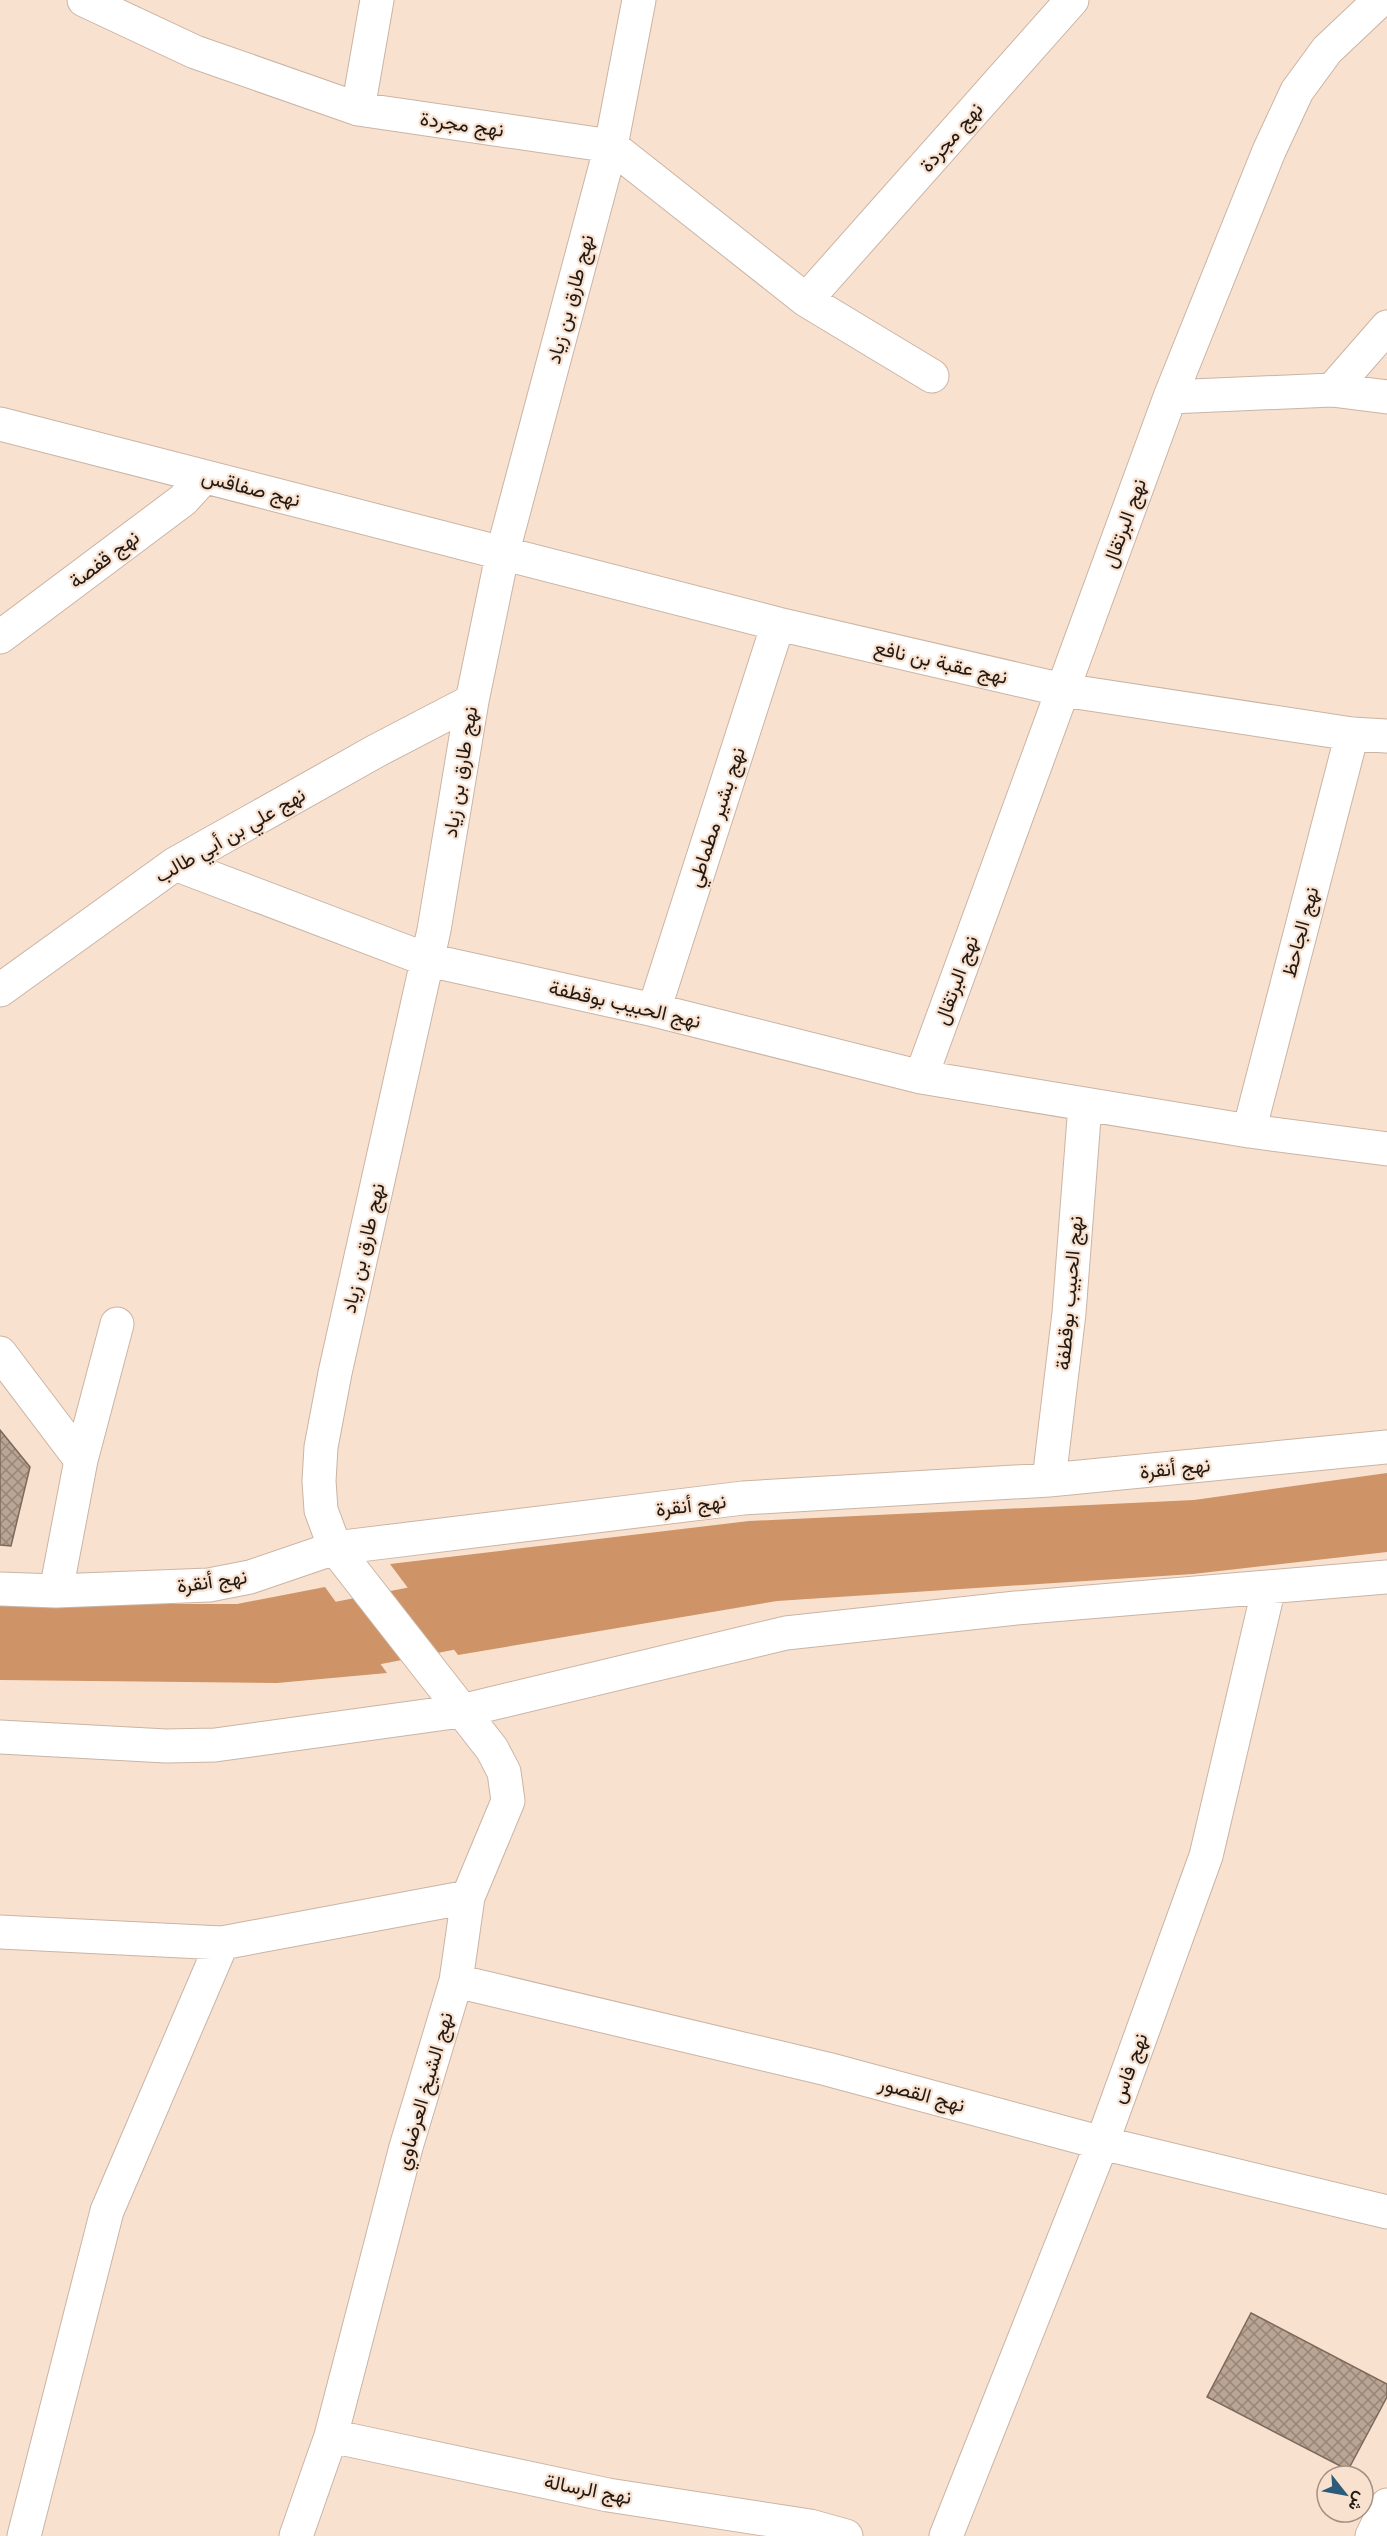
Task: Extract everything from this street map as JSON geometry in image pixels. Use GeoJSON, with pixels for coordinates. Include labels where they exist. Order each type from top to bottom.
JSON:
{"type":"FeatureCollection","features":[{"type":"Feature","properties":{"kind":"street","name":"نهج مجردة"},"geometry":{"type":"LineString","coordinates":[[84,0],[195,51],[358,110],[611,146]]}},
{"type":"Feature","properties":{"kind":"street"},"geometry":{"type":"LineString","coordinates":[[358,110],[377,0]]}},
{"type":"Feature","properties":{"kind":"street","name":"نهج طارق بن زياد"},"geometry":{"type":"LineString","coordinates":[[361,1580],[335,1548],[321,1510],[321,1447],[335,1372],[428,960],[472,701],[503,551],[611,146],[639,0]]}},
{"type":"Feature","properties":{"kind":"street","name":"نهج مجردة"},"geometry":{"type":"LineString","coordinates":[[806,300],[1072,0]]}},
{"type":"Feature","properties":{"kind":"street","name":"نهج البرتقال"},"geometry":{"type":"LineString","coordinates":[[921,1077],[1170,397],[1269,151],[1297,91],[1327,50],[1380,0]]}},
{"type":"Feature","properties":{"kind":"street"},"geometry":{"type":"LineString","coordinates":[[611,146],[806,300],[932,376]]}},
{"type":"Feature","properties":{"kind":"street"},"geometry":{"type":"LineString","coordinates":[[1332,390],[1387,327]]}},
{"type":"Feature","properties":{"kind":"street"},"geometry":{"type":"LineString","coordinates":[[1170,397],[1332,390],[1387,397]]}},
{"type":"Feature","properties":{"kind":"street","name":"نهج صفاقس"},"geometry":{"type":"LineString","coordinates":[[0,424],[503,551]]}},
{"type":"Feature","properties":{"kind":"street","name":"نهج قفصة"},"geometry":{"type":"LineString","coordinates":[[0,637],[183,500],[204,477]]}},
{"type":"Feature","properties":{"kind":"street","name":"نهج عقبة بن نافع"},"geometry":{"type":"LineString","coordinates":[[503,551],[778,624],[1063,690],[1352,734],[1387,736]]}},
{"type":"Feature","properties":{"kind":"street","name":"نهج بشير مطماطي"},"geometry":{"type":"LineString","coordinates":[[654,1010],[778,624]]}},
{"type":"Feature","properties":{"kind":"street","name":"نهج علي بن أبي طالب"},"geometry":{"type":"LineString","coordinates":[[0,990],[175,864],[376,751],[472,701]]}},
{"type":"Feature","properties":{"kind":"street","name":"نهج الجاحظ"},"geometry":{"type":"LineString","coordinates":[[1249,1131],[1352,734]]}},
{"type":"Feature","properties":{"kind":"street","name":"نهج الحبيب بوقطفة"},"geometry":{"type":"LineString","coordinates":[[175,864],[428,960],[654,1010],[921,1077],[1249,1131],[1387,1149]]}},
{"type":"Feature","properties":{"kind":"street","name":"نهج الحبيب بوقطفة"},"geometry":{"type":"LineString","coordinates":[[1049,1480],[1068,1313],[1085,1105]]}},
{"type":"Feature","properties":{"kind":"street"},"geometry":{"type":"LineString","coordinates":[[56,1591],[81,1460],[117,1324]]}},
{"type":"Feature","properties":{"kind":"street"},"geometry":{"type":"LineString","coordinates":[[0,1353],[81,1460]]}},
{"type":"Feature","properties":{"kind":"street","name":"نهج أنقرة"},"geometry":{"type":"LineString","coordinates":[[0,1589],[56,1591],[209,1585],[250,1577],[335,1548],[743,1498],[1049,1480],[1387,1447]]}},
{"type":"Feature","properties":{"kind":"street"},"geometry":{"type":"LineString","coordinates":[[0,1737],[166,1746],[214,1745],[461,1711],[786,1633],[1016,1608],[1387,1577]]}},
{"type":"Feature","properties":{"kind":"street","name":"نهج الشيخ العرضاوي"},"geometry":{"type":"LineString","coordinates":[[296,2536],[331,2436],[406,2147],[456,1980],[468,1897],[508,1801],[504,1772],[492,1749],[361,1580]]}},
{"type":"Feature","properties":{"kind":"street","name":"نهج فاس"},"geometry":{"type":"LineString","coordinates":[[946,2536],[1102,2143],[1206,1856],[1269,1587]]}},
{"type":"Feature","properties":{"kind":"street"},"geometry":{"type":"LineString","coordinates":[[0,1932],[222,1943],[468,1897]]}},
{"type":"Feature","properties":{"kind":"street"},"geometry":{"type":"LineString","coordinates":[[24,2536],[106,2211],[222,1943]]}},
{"type":"Feature","properties":{"kind":"street","name":"نهج القصور"},"geometry":{"type":"LineString","coordinates":[[456,1980],[827,2069],[1102,2143],[1387,2212]]}},
{"type":"Feature","properties":{"kind":"street","name":"نهج الرسالة"},"geometry":{"type":"LineString","coordinates":[[331,2436],[608,2495],[810,2526],[846,2536]]}},
{"type":"Feature","properties":{"kind":"street"},"geometry":{"type":"LineString","coordinates":[[1372,2536],[1387,2505]]}},
{"type":"Feature","properties":{"kind":"shaded area"},"geometry":{"type":"Polygon","coordinates":[[[1387,1473],[1387,1552],[1193,1574],[777,1601],[458,1655],[390,1564],[749,1521],[1194,1500],[1387,1473]]]}},
{"type":"Feature","properties":{"kind":"shaded area"},"geometry":{"type":"Polygon","coordinates":[[[325,1587],[387,1673],[277,1683],[0,1680],[0,1604],[237,1604],[325,1587]]]}},
{"type":"Feature","properties":{"kind":"building"},"geometry":{"type":"Polygon","coordinates":[[[0,1430],[30,1467],[11,1546],[0,1545],[0,1430]]]}},
{"type":"Feature","properties":{"kind":"building"},"geometry":{"type":"Polygon","coordinates":[[[1251,2313],[1387,2384],[1387,2397],[1351,2464],[1336,2464],[1207,2397],[1251,2313]]]}},
{"type":"Feature","properties":{"kind":"waterway"},"geometry":{"type":"LineString","coordinates":[[261,1644],[307,1643],[526,1600]]}}]}
